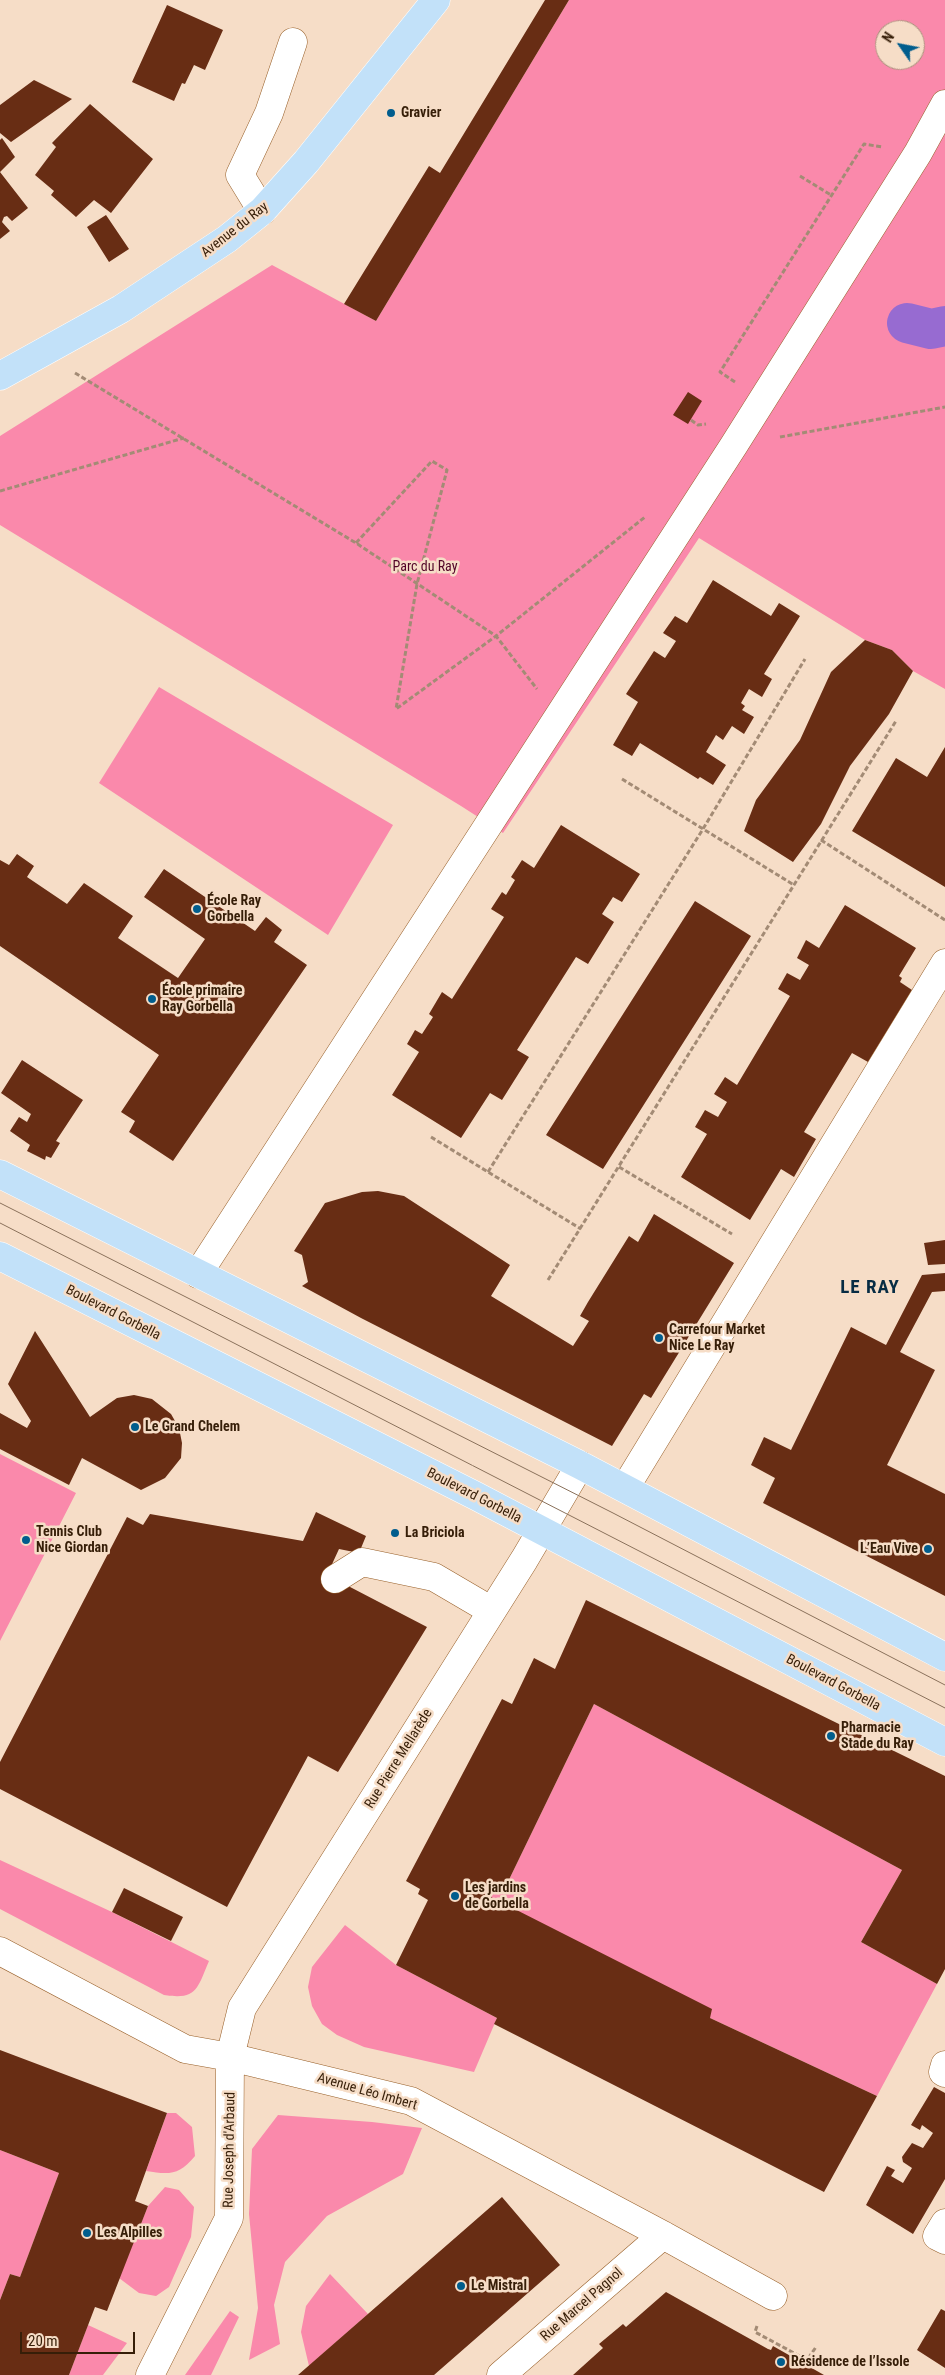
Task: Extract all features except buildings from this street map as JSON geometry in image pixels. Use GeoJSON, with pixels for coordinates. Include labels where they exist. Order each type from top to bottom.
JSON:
{"type":"FeatureCollection","features":[{"type":"Feature","properties":{"kind":"main road","name":"Avenue du Ray"},"geometry":{"type":"LineString","coordinates":[[0,376],[121,309],[227,239],[262,211],[306,162],[436,0]]}},
{"type":"Feature","properties":{"kind":"main road"},"geometry":{"type":"LineString","coordinates":[[0,1174],[580,1465],[945,1657]]}},
{"type":"Feature","properties":{"kind":"main road","name":"Boulevard Gorbella"},"geometry":{"type":"LineString","coordinates":[[0,1256],[542,1531],[945,1742]]}},
{"type":"Feature","properties":{"kind":"street"},"geometry":{"type":"LineString","coordinates":[[262,211],[240,175],[269,113],[293,42]]}},
{"type":"Feature","properties":{"kind":"street"},"geometry":{"type":"LineString","coordinates":[[198,1274],[734,446],[918,153],[945,104]]}},
{"type":"Feature","properties":{"kind":"street"},"geometry":{"type":"LineString","coordinates":[[625,1488],[945,963]]}},
{"type":"Feature","properties":{"kind":"street","name":"Rue Pierre Mellarède"},"geometry":{"type":"LineString","coordinates":[[230,2057],[242,2008],[542,1531],[580,1465]]}},
{"type":"Feature","properties":{"kind":"street"},"geometry":{"type":"LineString","coordinates":[[335,1579],[362,1562],[434,1577],[492,1611]]}},
{"type":"Feature","properties":{"kind":"street","name":"Avenue Léo Imbert"},"geometry":{"type":"LineString","coordinates":[[0,1951],[185,2049],[230,2057],[411,2101],[663,2234],[773,2296]]}},
{"type":"Feature","properties":{"kind":"street","name":"Rue Joseph d'Arbaud"},"geometry":{"type":"LineString","coordinates":[[153,2370],[229,2218],[230,2057]]}},
{"type":"Feature","properties":{"kind":"street","name":"Rue Marcel Pagnol"},"geometry":{"type":"LineString","coordinates":[[501,2375],[663,2234]]}},
{"type":"Feature","properties":{"kind":"path"},"geometry":{"type":"LineString","coordinates":[[763,399],[720,372],[831,195],[864,144],[918,153]]}},
{"type":"Feature","properties":{"kind":"path"},"geometry":{"type":"LineString","coordinates":[[800,176],[831,195]]}},
{"type":"Feature","properties":{"kind":"path"},"geometry":{"type":"LineString","coordinates":[[45,352],[88,381],[356,543],[496,636],[558,718]]}},
{"type":"Feature","properties":{"kind":"path"},"geometry":{"type":"LineString","coordinates":[[734,446],[945,407]]}},
{"type":"Feature","properties":{"kind":"path"},"geometry":{"type":"LineString","coordinates":[[0,491],[184,438]]}},
{"type":"Feature","properties":{"kind":"path"},"geometry":{"type":"LineString","coordinates":[[356,543],[432,461],[447,470],[417,584],[396,709],[496,636],[650,513]]}},
{"type":"Feature","properties":{"kind":"path"},"geometry":{"type":"LineString","coordinates":[[488,1172],[703,829],[806,659]]}},
{"type":"Feature","properties":{"kind":"path"},"geometry":{"type":"LineString","coordinates":[[548,1280],[896,721]]}},
{"type":"Feature","properties":{"kind":"path"},"geometry":{"type":"LineString","coordinates":[[622,779],[794,885]]}},
{"type":"Feature","properties":{"kind":"path"},"geometry":{"type":"LineString","coordinates":[[821,840],[945,920]]}},
{"type":"Feature","properties":{"kind":"path"},"geometry":{"type":"LineString","coordinates":[[431,1137],[581,1229]]}},
{"type":"Feature","properties":{"kind":"path"},"geometry":{"type":"LineString","coordinates":[[619,1167],[732,1234]]}},
{"type":"Feature","properties":{"kind":"path"},"geometry":{"type":"LineString","coordinates":[[754,2332],[807,2360],[816,2347]]}},
{"type":"Feature","properties":{"kind":"green space","name":"Parc du Ray"},"geometry":{"type":"Polygon","coordinates":[[[569,0],[945,0],[945,689],[913,671],[892,650],[865,640],[699,538],[503,833],[0,525],[0,436],[272,265],[376,321],[569,0]]]}},
{"type":"Feature","properties":{"kind":"green space"},"geometry":{"type":"Polygon","coordinates":[[[159,687],[393,825],[328,935],[99,783],[159,687]]]}},
{"type":"Feature","properties":{"kind":"green space","name":"Tennis Club Nice Giordan"},"geometry":{"type":"Polygon","coordinates":[[[0,1454],[76,1493],[0,1641],[0,1454]]]}},
{"type":"Feature","properties":{"kind":"green space"},"geometry":{"type":"Polygon","coordinates":[[[594,1704],[902,1870],[861,1942],[937,1984],[877,2096],[710,2018],[483,1893],[488,1882],[504,1890],[594,1704]]]}},
{"type":"Feature","properties":{"kind":"green space"},"geometry":{"type":"Polygon","coordinates":[[[0,1860],[112,1912],[209,1961],[202,1979],[190,1994],[183,1996],[164,1995],[0,1909],[0,1860]]]}},
{"type":"Feature","properties":{"kind":"green space"},"geometry":{"type":"Polygon","coordinates":[[[345,1925],[396,1965],[497,2018],[474,2072],[364,2047],[337,2035],[322,2024],[312,2006],[308,1987],[312,1967],[345,1925]]]}},
{"type":"Feature","properties":{"kind":"green space"},"geometry":{"type":"Polygon","coordinates":[[[167,2113],[176,2113],[192,2127],[195,2156],[184,2167],[173,2172],[146,2171],[167,2113]]]}},
{"type":"Feature","properties":{"kind":"green space"},"geometry":{"type":"Polygon","coordinates":[[[278,2115],[422,2128],[403,2174],[327,2216],[285,2262],[274,2305],[280,2344],[249,2360],[258,2308],[249,2214],[252,2149],[278,2115]]]}},
{"type":"Feature","properties":{"kind":"green space"},"geometry":{"type":"Polygon","coordinates":[[[0,2150],[59,2173],[20,2277],[10,2274],[0,2300],[0,2150]]]}},
{"type":"Feature","properties":{"kind":"green space"},"geometry":{"type":"Polygon","coordinates":[[[165,2187],[179,2190],[194,2207],[191,2237],[169,2287],[156,2296],[139,2293],[119,2278],[148,2206],[165,2187]]]}},
{"type":"Feature","properties":{"kind":"green space"},"geometry":{"type":"Polygon","coordinates":[[[330,2274],[368,2314],[309,2366],[301,2332],[306,2306],[330,2274]]]}},
{"type":"Feature","properties":{"kind":"green space"},"geometry":{"type":"Polygon","coordinates":[[[230,2311],[239,2317],[211,2375],[185,2375],[230,2311]]]}},
{"type":"Feature","properties":{"kind":"green space"},"geometry":{"type":"Polygon","coordinates":[[[88,2325],[127,2343],[103,2375],[69,2375],[88,2325]]]}},
{"type":"Feature","properties":{"kind":"waterway"},"geometry":{"type":"LineString","coordinates":[[907,323],[931,329],[945,326]]}},
{"type":"Feature","properties":{"kind":"tram line"},"geometry":{"type":"LineString","coordinates":[[0,1203],[613,1513],[945,1685]]}},
{"type":"Feature","properties":{"kind":"tram line"},"geometry":{"type":"LineString","coordinates":[[0,1223],[945,1708]]}},
{"type":"Feature","properties":{"kind":"place","name":"Gravier"},"geometry":{"type":"Point","coordinates":[391,113]}},
{"type":"Feature","properties":{"kind":"place","name":"École Ray Gorbella"},"geometry":{"type":"Point","coordinates":[197,909]}},
{"type":"Feature","properties":{"kind":"place","name":"École primaire Ray Gorbella"},"geometry":{"type":"Point","coordinates":[152,999]}},
{"type":"Feature","properties":{"kind":"place","name":"Carrefour Market Nice Le Ray"},"geometry":{"type":"Point","coordinates":[659,1338]}},
{"type":"Feature","properties":{"kind":"place","name":"Le Grand Chelem"},"geometry":{"type":"Point","coordinates":[135,1427]}},
{"type":"Feature","properties":{"kind":"place","name":"La Briciola"},"geometry":{"type":"Point","coordinates":[395,1533]}},
{"type":"Feature","properties":{"kind":"place","name":"Tennis Club Nice Giordan"},"geometry":{"type":"Point","coordinates":[26,1540]}},
{"type":"Feature","properties":{"kind":"place","name":"L’Eau Vive"},"geometry":{"type":"Point","coordinates":[928,1549]}},
{"type":"Feature","properties":{"kind":"place","name":"Pharmacie Stade du Ray"},"geometry":{"type":"Point","coordinates":[831,1736]}},
{"type":"Feature","properties":{"kind":"place","name":"Les jardins de Gorbella"},"geometry":{"type":"Point","coordinates":[455,1896]}},
{"type":"Feature","properties":{"kind":"place","name":"Les Alpilles"},"geometry":{"type":"Point","coordinates":[87,2233]}},
{"type":"Feature","properties":{"kind":"place","name":"Le Mistral"},"geometry":{"type":"Point","coordinates":[461,2286]}},
{"type":"Feature","properties":{"kind":"place","name":"Résidence de l’Issole"},"geometry":{"type":"Point","coordinates":[781,2362]}},
{"type":"Feature","properties":{"kind":"district","name":"LE RAY"},"geometry":{"type":"Point","coordinates":[870,1288]}}]}
